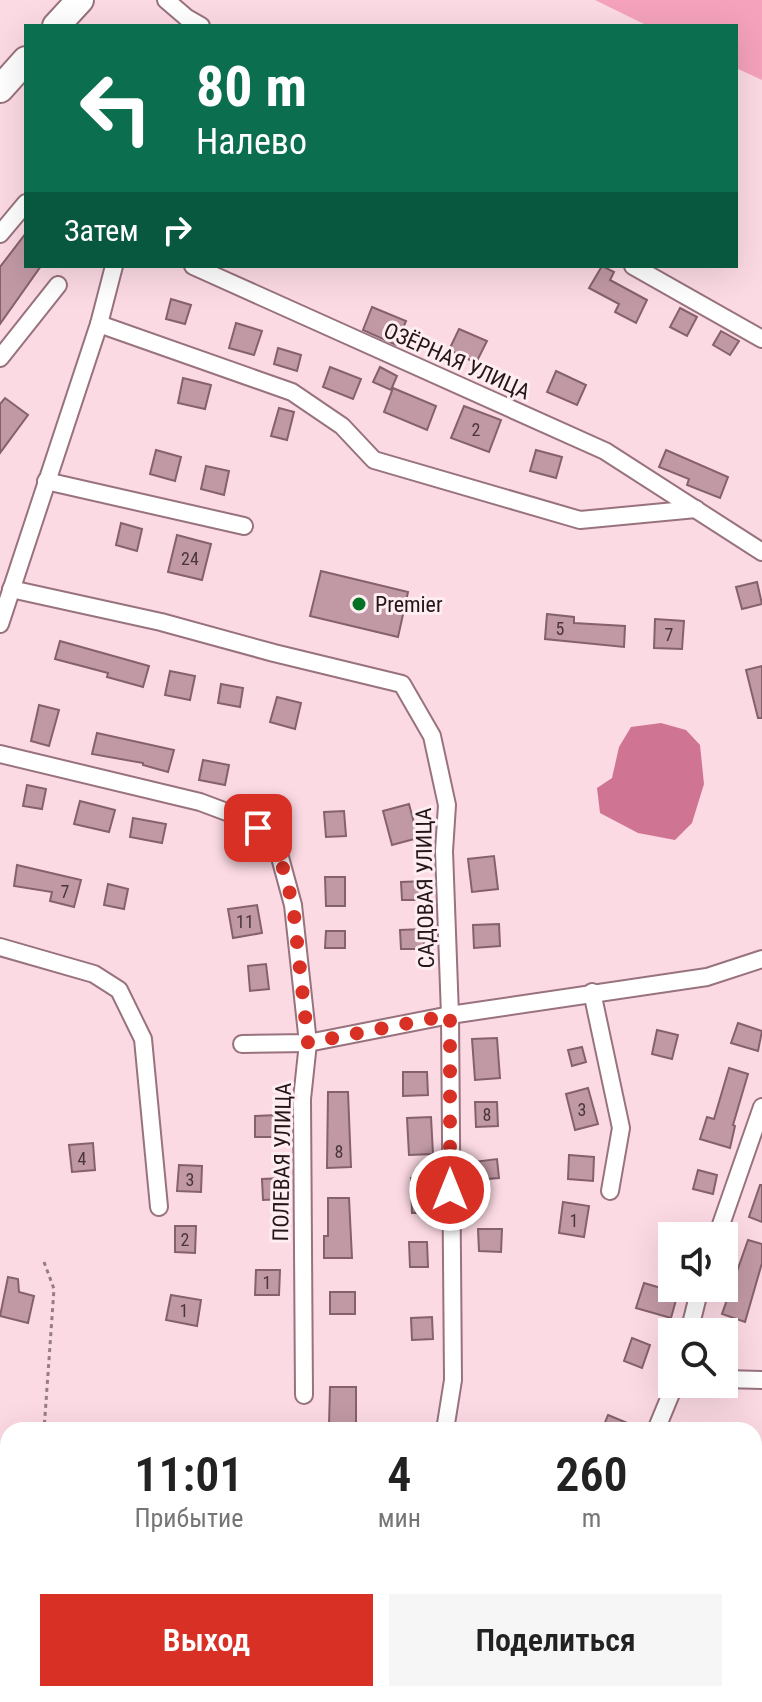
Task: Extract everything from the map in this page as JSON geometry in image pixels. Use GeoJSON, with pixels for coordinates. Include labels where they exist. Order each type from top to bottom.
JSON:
{"type":"FeatureCollection","features":[{"type":"Feature","properties":{"kind":"main road"},"geometry":{"type":"LineString","coordinates":[[58,24],[80,0]]}},
{"type":"Feature","properties":{"kind":"main road"},"geometry":{"type":"LineString","coordinates":[[0,89],[24,62]]}},
{"type":"Feature","properties":{"kind":"street"},"geometry":{"type":"LineString","coordinates":[[166,0],[191,23]]}},
{"type":"Feature","properties":{"kind":"street"},"geometry":{"type":"LineString","coordinates":[[0,234],[24,205]]}},
{"type":"Feature","properties":{"kind":"street"},"geometry":{"type":"LineString","coordinates":[[0,624],[99,324],[113,268]]}},
{"type":"Feature","properties":{"kind":"street","name":"ОЗЁРНАЯ УЛИЦА"},"geometry":{"type":"LineString","coordinates":[[197,268],[605,451],[762,552]]}},
{"type":"Feature","properties":{"kind":"street"},"geometry":{"type":"LineString","coordinates":[[637,268],[762,339]]}},
{"type":"Feature","properties":{"kind":"street"},"geometry":{"type":"LineString","coordinates":[[0,358],[58,285]]}},
{"type":"Feature","properties":{"kind":"street"},"geometry":{"type":"LineString","coordinates":[[99,324],[292,392],[342,426],[374,460],[580,520],[696,509]]}},
{"type":"Feature","properties":{"kind":"street"},"geometry":{"type":"LineString","coordinates":[[46,481],[244,526]]}},
{"type":"Feature","properties":{"kind":"street","name":"САДОВАЯ УЛИЦА"},"geometry":{"type":"LineString","coordinates":[[11,589],[161,622],[402,684],[432,736],[447,805],[444,851],[450,1015],[453,1380],[446,1422]]}},
{"type":"Feature","properties":{"kind":"street","name":"ПОЛЕВАЯ УЛИЦА"},"geometry":{"type":"LineString","coordinates":[[0,754],[200,802],[240,817],[275,839],[293,905],[308,1043],[302,1099],[304,1395]]}},
{"type":"Feature","properties":{"kind":"street"},"geometry":{"type":"LineString","coordinates":[[0,947],[94,974],[119,990],[143,1039],[159,1207]]}},
{"type":"Feature","properties":{"kind":"street"},"geometry":{"type":"LineString","coordinates":[[242,1044],[308,1043],[450,1015],[707,977],[762,959]]}},
{"type":"Feature","properties":{"kind":"street"},"geometry":{"type":"LineString","coordinates":[[592,992],[621,1128],[610,1191]]}},
{"type":"Feature","properties":{"kind":"street"},"geometry":{"type":"LineString","coordinates":[[722,1222],[762,1107]]}},
{"type":"Feature","properties":{"kind":"street"},"geometry":{"type":"LineString","coordinates":[[738,1379],[762,1380]]}},
{"type":"Feature","properties":{"kind":"street"},"geometry":{"type":"LineString","coordinates":[[659,1422],[669,1398]]}},
{"type":"Feature","properties":{"kind":"path"},"geometry":{"type":"LineString","coordinates":[[44,1262],[54,1289],[45,1422]]}},
{"type":"Feature","properties":{"kind":"shaded area"},"geometry":{"type":"Polygon","coordinates":[[[595,0],[762,0],[762,80],[738,69],[738,24],[644,24],[595,0]]]}},
{"type":"Feature","properties":{"kind":"shaded area"},"geometry":{"type":"Polygon","coordinates":[[[661,723],[686,730],[700,745],[704,784],[692,823],[675,840],[638,833],[600,813],[597,788],[612,778],[619,747],[631,727],[661,723]]]}},
{"type":"Feature","properties":{"kind":"building"},"geometry":{"type":"Polygon","coordinates":[[[24,236],[24,268],[40,268],[0,324],[0,267],[24,236]]]}},
{"type":"Feature","properties":{"kind":"building"},"geometry":{"type":"Polygon","coordinates":[[[601,268],[606,268],[614,272],[610,280],[647,300],[636,323],[615,312],[619,304],[589,288],[601,268]]]}},
{"type":"Feature","properties":{"kind":"building"},"geometry":{"type":"Polygon","coordinates":[[[171,299],[191,305],[185,324],[166,319],[171,299]]]}},
{"type":"Feature","properties":{"kind":"building"},"geometry":{"type":"Polygon","coordinates":[[[372,307],[406,321],[396,345],[363,330],[372,307]]]}},
{"type":"Feature","properties":{"kind":"building"},"geometry":{"type":"Polygon","coordinates":[[[680,308],[697,317],[687,336],[670,327],[680,308]]]}},
{"type":"Feature","properties":{"kind":"building"},"geometry":{"type":"Polygon","coordinates":[[[236,323],[262,331],[254,355],[229,348],[236,323]]]}},
{"type":"Feature","properties":{"kind":"building"},"geometry":{"type":"Polygon","coordinates":[[[459,329],[487,341],[476,363],[449,350],[459,329]]]}},
{"type":"Feature","properties":{"kind":"building"},"geometry":{"type":"Polygon","coordinates":[[[721,331],[739,341],[730,355],[713,345],[721,331]]]}},
{"type":"Feature","properties":{"kind":"building"},"geometry":{"type":"Polygon","coordinates":[[[278,348],[301,355],[297,371],[274,364],[278,348]]]}},
{"type":"Feature","properties":{"kind":"building"},"geometry":{"type":"Polygon","coordinates":[[[330,367],[361,379],[353,399],[323,387],[330,367]]]}},
{"type":"Feature","properties":{"kind":"building"},"geometry":{"type":"Polygon","coordinates":[[[380,367],[397,376],[391,390],[373,382],[380,367]]]}},
{"type":"Feature","properties":{"kind":"building"},"geometry":{"type":"Polygon","coordinates":[[[556,371],[586,385],[577,405],[547,392],[556,371]]]}},
{"type":"Feature","properties":{"kind":"building"},"geometry":{"type":"Polygon","coordinates":[[[183,378],[211,385],[205,409],[178,403],[183,378]]]}},
{"type":"Feature","properties":{"kind":"building"},"geometry":{"type":"Polygon","coordinates":[[[393,388],[436,406],[427,430],[384,412],[393,388]]]}},
{"type":"Feature","properties":{"kind":"building"},"geometry":{"type":"Polygon","coordinates":[[[5,398],[28,415],[0,453],[0,404],[5,398]]]}},
{"type":"Feature","properties":{"kind":"building"},"geometry":{"type":"Polygon","coordinates":[[[464,406],[501,420],[489,452],[451,438],[464,406]]]}},
{"type":"Feature","properties":{"kind":"building"},"geometry":{"type":"Polygon","coordinates":[[[279,408],[294,412],[287,440],[271,436],[279,408]]]}},
{"type":"Feature","properties":{"kind":"building"},"geometry":{"type":"Polygon","coordinates":[[[156,450],[181,457],[175,481],[150,474],[156,450]]]}},
{"type":"Feature","properties":{"kind":"building"},"geometry":{"type":"Polygon","coordinates":[[[536,450],[562,457],[556,478],[530,471],[536,450]]]}},
{"type":"Feature","properties":{"kind":"building"},"geometry":{"type":"Polygon","coordinates":[[[666,450],[728,477],[720,498],[687,485],[689,479],[659,467],[666,450]]]}},
{"type":"Feature","properties":{"kind":"building"},"geometry":{"type":"Polygon","coordinates":[[[206,466],[229,471],[224,495],[201,489],[206,466]]]}},
{"type":"Feature","properties":{"kind":"building"},"geometry":{"type":"Polygon","coordinates":[[[121,523],[142,529],[137,551],[116,545],[121,523]]]}},
{"type":"Feature","properties":{"kind":"building"},"geometry":{"type":"Polygon","coordinates":[[[177,535],[211,544],[202,580],[168,572],[177,535]]]}},
{"type":"Feature","properties":{"kind":"building","name":"Premier"},"geometry":{"type":"Polygon","coordinates":[[[321,571],[408,592],[398,637],[310,616],[321,571]]]}},
{"type":"Feature","properties":{"kind":"building"},"geometry":{"type":"Polygon","coordinates":[[[757,582],[762,604],[742,609],[736,587],[757,582]]]}},
{"type":"Feature","properties":{"kind":"building"},"geometry":{"type":"Polygon","coordinates":[[[547,614],[574,617],[574,623],[625,626],[624,647],[545,639],[547,614]]]}},
{"type":"Feature","properties":{"kind":"building"},"geometry":{"type":"Polygon","coordinates":[[[655,619],[684,621],[682,649],[654,648],[655,619]]]}},
{"type":"Feature","properties":{"kind":"building"},"geometry":{"type":"Polygon","coordinates":[[[60,641],[149,666],[143,687],[107,677],[108,673],[55,659],[60,641]]]}},
{"type":"Feature","properties":{"kind":"building"},"geometry":{"type":"Polygon","coordinates":[[[762,666],[762,718],[758,718],[746,670],[762,666]]]}},
{"type":"Feature","properties":{"kind":"building"},"geometry":{"type":"Polygon","coordinates":[[[170,671],[195,676],[190,700],[165,695],[170,671]]]}},
{"type":"Feature","properties":{"kind":"building"},"geometry":{"type":"Polygon","coordinates":[[[221,684],[243,688],[240,707],[218,703],[221,684]]]}},
{"type":"Feature","properties":{"kind":"building"},"geometry":{"type":"Polygon","coordinates":[[[277,697],[301,703],[295,729],[270,722],[277,697]]]}},
{"type":"Feature","properties":{"kind":"building"},"geometry":{"type":"Polygon","coordinates":[[[39,705],[59,710],[49,746],[31,741],[39,705]]]}},
{"type":"Feature","properties":{"kind":"building"},"geometry":{"type":"Polygon","coordinates":[[[97,733],[174,750],[168,772],[143,763],[92,754],[97,733]]]}},
{"type":"Feature","properties":{"kind":"building"},"geometry":{"type":"Polygon","coordinates":[[[203,760],[229,765],[225,785],[199,780],[203,760]]]}},
{"type":"Feature","properties":{"kind":"building"},"geometry":{"type":"Polygon","coordinates":[[[27,785],[46,789],[42,809],[23,806],[27,785]]]}},
{"type":"Feature","properties":{"kind":"building"},"geometry":{"type":"Polygon","coordinates":[[[80,801],[115,810],[109,832],[74,824],[80,801]]]}},
{"type":"Feature","properties":{"kind":"building"},"geometry":{"type":"Polygon","coordinates":[[[409,804],[418,838],[392,845],[383,811],[409,804]]]}},
{"type":"Feature","properties":{"kind":"building"},"geometry":{"type":"Polygon","coordinates":[[[344,811],[346,836],[326,837],[324,812],[344,811]]]}},
{"type":"Feature","properties":{"kind":"building"},"geometry":{"type":"Polygon","coordinates":[[[133,818],[166,824],[162,843],[130,837],[133,818]]]}},
{"type":"Feature","properties":{"kind":"building"},"geometry":{"type":"Polygon","coordinates":[[[494,856],[498,889],[472,892],[468,859],[494,856]]]}},
{"type":"Feature","properties":{"kind":"building"},"geometry":{"type":"Polygon","coordinates":[[[17,865],[81,880],[74,907],[50,901],[52,892],[14,886],[17,865]]]}},
{"type":"Feature","properties":{"kind":"building"},"geometry":{"type":"Polygon","coordinates":[[[325,877],[345,877],[345,906],[326,906],[325,877]]]}},
{"type":"Feature","properties":{"kind":"building"},"geometry":{"type":"Polygon","coordinates":[[[425,881],[425,900],[402,900],[401,882],[425,881]]]}},
{"type":"Feature","properties":{"kind":"building"},"geometry":{"type":"Polygon","coordinates":[[[108,884],[128,889],[124,909],[104,905],[108,884]]]}},
{"type":"Feature","properties":{"kind":"building"},"geometry":{"type":"Polygon","coordinates":[[[257,905],[262,933],[233,938],[228,909],[257,905]]]}},
{"type":"Feature","properties":{"kind":"building"},"geometry":{"type":"Polygon","coordinates":[[[499,924],[500,946],[474,948],[473,925],[499,924]]]}},
{"type":"Feature","properties":{"kind":"building"},"geometry":{"type":"Polygon","coordinates":[[[424,929],[424,949],[401,949],[400,930],[424,929]]]}},
{"type":"Feature","properties":{"kind":"building"},"geometry":{"type":"Polygon","coordinates":[[[326,931],[345,931],[345,948],[325,948],[326,931]]]}},
{"type":"Feature","properties":{"kind":"building"},"geometry":{"type":"Polygon","coordinates":[[[266,964],[269,989],[250,991],[248,966],[266,964]]]}},
{"type":"Feature","properties":{"kind":"building"},"geometry":{"type":"Polygon","coordinates":[[[738,1023],[762,1031],[758,1051],[731,1043],[738,1023]]]}},
{"type":"Feature","properties":{"kind":"building"},"geometry":{"type":"Polygon","coordinates":[[[657,1030],[678,1035],[672,1059],[652,1054],[657,1030]]]}},
{"type":"Feature","properties":{"kind":"building"},"geometry":{"type":"Polygon","coordinates":[[[497,1038],[500,1078],[475,1080],[472,1039],[497,1038]]]}},
{"type":"Feature","properties":{"kind":"building"},"geometry":{"type":"Polygon","coordinates":[[[582,1047],[586,1062],[572,1066],[568,1050],[582,1047]]]}},
{"type":"Feature","properties":{"kind":"building"},"geometry":{"type":"Polygon","coordinates":[[[729,1068],[748,1074],[733,1125],[730,1148],[700,1139],[707,1117],[714,1119],[729,1068]]]}},
{"type":"Feature","properties":{"kind":"building"},"geometry":{"type":"Polygon","coordinates":[[[403,1072],[427,1072],[428,1095],[403,1096],[403,1072]]]}},
{"type":"Feature","properties":{"kind":"building"},"geometry":{"type":"Polygon","coordinates":[[[588,1088],[598,1124],[575,1130],[566,1094],[588,1088]]]}},
{"type":"Feature","properties":{"kind":"building"},"geometry":{"type":"Polygon","coordinates":[[[328,1092],[348,1092],[351,1167],[327,1168],[328,1092]]]}},
{"type":"Feature","properties":{"kind":"building"},"geometry":{"type":"Polygon","coordinates":[[[475,1102],[497,1102],[498,1126],[476,1127],[475,1102]]]}},
{"type":"Feature","properties":{"kind":"building"},"geometry":{"type":"Polygon","coordinates":[[[277,1115],[277,1137],[255,1137],[255,1116],[277,1115]]]}},
{"type":"Feature","properties":{"kind":"building"},"geometry":{"type":"Polygon","coordinates":[[[431,1117],[433,1154],[409,1155],[407,1118],[431,1117]]]}},
{"type":"Feature","properties":{"kind":"building"},"geometry":{"type":"Polygon","coordinates":[[[93,1143],[95,1170],[72,1172],[69,1145],[93,1143]]]}},
{"type":"Feature","properties":{"kind":"building"},"geometry":{"type":"Polygon","coordinates":[[[569,1155],[594,1157],[593,1181],[568,1179],[569,1155]]]}},
{"type":"Feature","properties":{"kind":"building"},"geometry":{"type":"Polygon","coordinates":[[[497,1159],[499,1178],[475,1180],[473,1162],[497,1159]]]}},
{"type":"Feature","properties":{"kind":"building"},"geometry":{"type":"Polygon","coordinates":[[[179,1165],[202,1166],[201,1192],[177,1191],[179,1165]]]}},
{"type":"Feature","properties":{"kind":"building"},"geometry":{"type":"Polygon","coordinates":[[[698,1170],[717,1175],[713,1194],[693,1189],[698,1170]]]}},
{"type":"Feature","properties":{"kind":"building"},"geometry":{"type":"Polygon","coordinates":[[[431,1177],[432,1213],[412,1213],[411,1178],[431,1177]]]}},
{"type":"Feature","properties":{"kind":"building"},"geometry":{"type":"Polygon","coordinates":[[[283,1178],[284,1199],[263,1200],[262,1179],[283,1178]]]}},
{"type":"Feature","properties":{"kind":"building"},"geometry":{"type":"Polygon","coordinates":[[[762,1185],[762,1222],[749,1217],[762,1185]]]}},
{"type":"Feature","properties":{"kind":"building"},"geometry":{"type":"Polygon","coordinates":[[[328,1198],[349,1198],[352,1258],[324,1258],[324,1236],[328,1236],[328,1198]]]}},
{"type":"Feature","properties":{"kind":"building"},"geometry":{"type":"Polygon","coordinates":[[[563,1202],[589,1206],[584,1237],[559,1233],[563,1202]]]}},
{"type":"Feature","properties":{"kind":"building"},"geometry":{"type":"Polygon","coordinates":[[[175,1226],[196,1226],[195,1253],[175,1252],[175,1226]]]}},
{"type":"Feature","properties":{"kind":"building"},"geometry":{"type":"Polygon","coordinates":[[[478,1229],[502,1229],[501,1252],[479,1251],[478,1229]]]}},
{"type":"Feature","properties":{"kind":"building"},"geometry":{"type":"Polygon","coordinates":[[[748,1240],[762,1244],[762,1263],[745,1322],[722,1314],[726,1302],[738,1302],[738,1268],[748,1240]]]}},
{"type":"Feature","properties":{"kind":"building"},"geometry":{"type":"Polygon","coordinates":[[[409,1242],[427,1242],[428,1267],[410,1267],[409,1242]]]}},
{"type":"Feature","properties":{"kind":"building"},"geometry":{"type":"Polygon","coordinates":[[[256,1270],[280,1270],[279,1295],[255,1295],[256,1270]]]}},
{"type":"Feature","properties":{"kind":"building"},"geometry":{"type":"Polygon","coordinates":[[[8,1277],[18,1279],[19,1292],[34,1296],[28,1323],[0,1316],[8,1277]]]}},
{"type":"Feature","properties":{"kind":"building"},"geometry":{"type":"Polygon","coordinates":[[[644,1283],[658,1287],[658,1302],[675,1302],[671,1318],[636,1308],[644,1283]]]}},
{"type":"Feature","properties":{"kind":"building"},"geometry":{"type":"Polygon","coordinates":[[[330,1292],[355,1292],[355,1314],[330,1314],[330,1292]]]}},
{"type":"Feature","properties":{"kind":"building"},"geometry":{"type":"Polygon","coordinates":[[[171,1295],[201,1300],[197,1326],[166,1320],[171,1295]]]}},
{"type":"Feature","properties":{"kind":"building"},"geometry":{"type":"Polygon","coordinates":[[[432,1317],[433,1339],[412,1340],[411,1318],[432,1317]]]}},
{"type":"Feature","properties":{"kind":"building"},"geometry":{"type":"Polygon","coordinates":[[[632,1338],[650,1345],[642,1368],[624,1361],[632,1338]]]}},
{"type":"Feature","properties":{"kind":"building"},"geometry":{"type":"Polygon","coordinates":[[[330,1387],[356,1387],[356,1422],[329,1422],[330,1387]]]}},
{"type":"Feature","properties":{"kind":"building"},"geometry":{"type":"Polygon","coordinates":[[[608,1415],[625,1422],[605,1422],[608,1415]]]}},
{"type":"Feature","properties":{"kind":"place","name":"Premier"},"geometry":{"type":"Point","coordinates":[359,604]}},
{"type":"Feature","properties":{"kind":"route"},"geometry":{"type":"LineString","coordinates":[[258,828],[275,839],[293,905],[308,1043],[450,1015],[450,1190]]}}]}
